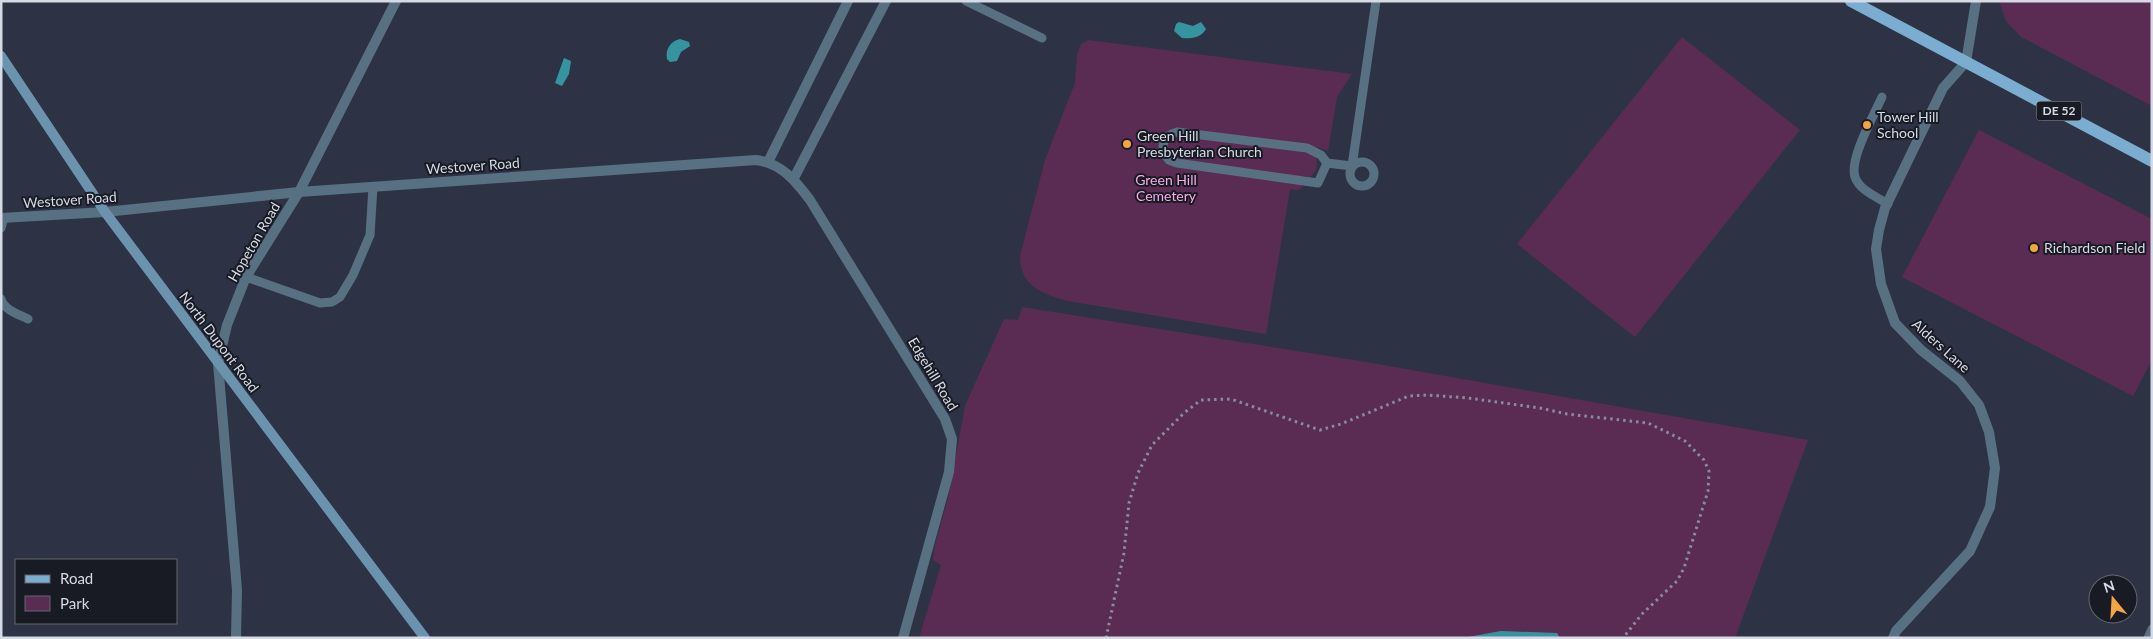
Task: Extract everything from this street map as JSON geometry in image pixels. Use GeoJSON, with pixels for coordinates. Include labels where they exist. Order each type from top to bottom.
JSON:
{"type":"FeatureCollection","features":[{"type":"Feature","properties":{"kind":"main road","name":"DE 52"},"geometry":{"type":"LineString","coordinates":[[1851,1],[2152,161]]}},
{"type":"Feature","properties":{"kind":"main road","name":"North Dupont Road"},"geometry":{"type":"LineString","coordinates":[[1,56],[105,212],[425,638]]}},
{"type":"Feature","properties":{"kind":"street","name":"Hopeton Road"},"geometry":{"type":"LineString","coordinates":[[236,638],[237,590],[218,363],[227,326],[246,277],[299,192],[396,1]]}},
{"type":"Feature","properties":{"kind":"street"},"geometry":{"type":"LineString","coordinates":[[768,162],[848,1]]}},
{"type":"Feature","properties":{"kind":"street"},"geometry":{"type":"LineString","coordinates":[[794,178],[886,1]]}},
{"type":"Feature","properties":{"kind":"street"},"geometry":{"type":"LineString","coordinates":[[1966,62],[1976,1]]}},
{"type":"Feature","properties":{"kind":"street","name":"Alders Lane"},"geometry":{"type":"LineString","coordinates":[[1893,638],[1896,631],[1970,551],[1990,508],[1995,468],[1989,432],[1979,405],[1960,381],[1921,350],[1895,323],[1881,284],[1876,249],[1878,230],[1888,204],[1943,88],[1966,62]]}},
{"type":"Feature","properties":{"kind":"street","name":"Westover Road"},"geometry":{"type":"LineString","coordinates":[[2,222],[299,192],[756,160],[768,162]]}},
{"type":"Feature","properties":{"kind":"street","name":"Edgehill Road"},"geometry":{"type":"LineString","coordinates":[[768,162],[794,178],[810,200],[946,419],[952,439],[950,472],[903,638]]}},
{"type":"Feature","properties":{"kind":"lane"},"geometry":{"type":"LineString","coordinates":[[966,1],[1042,38]]}},
{"type":"Feature","properties":{"kind":"lane"},"geometry":{"type":"LineString","coordinates":[[1327,163],[1318,183],[1177,163],[1168,160],[1162,148],[1164,139],[1169,134],[1177,132],[1307,148],[1320,155],[1327,163],[1352,166],[1376,1]]}},
{"type":"Feature","properties":{"kind":"lane"},"geometry":{"type":"LineString","coordinates":[[1882,97],[1859,151],[1854,170],[1856,178],[1864,189],[1888,204]]}},
{"type":"Feature","properties":{"kind":"lane"},"geometry":{"type":"LineString","coordinates":[[246,277],[320,303],[332,302],[340,297],[353,275],[370,234],[373,187]]}},
{"type":"Feature","properties":{"kind":"lane"},"geometry":{"type":"LineString","coordinates":[[1,299],[3,304],[12,311],[28,319]]}},
{"type":"Feature","properties":{"kind":"lane"},"geometry":{"type":"LineString","coordinates":[[2148,638],[2152,630]]}},
{"type":"Feature","properties":{"kind":"path"},"geometry":{"type":"LineString","coordinates":[[1106,638],[1124,553],[1129,503],[1138,473],[1152,445],[1184,413],[1201,400],[1231,399],[1320,430],[1342,424],[1409,396],[1427,395],[1468,398],[1576,415],[1648,423],[1686,441],[1704,460],[1709,470],[1708,490],[1684,568],[1677,581],[1642,614],[1623,638]]}},
{"type":"Feature","properties":{"kind":"green space"},"geometry":{"type":"Polygon","coordinates":[[[1999,1],[2152,1],[2152,106],[2021,37],[2006,21],[1999,1]]]}},
{"type":"Feature","properties":{"kind":"green space"},"geometry":{"type":"Polygon","coordinates":[[[1682,37],[1800,130],[1635,337],[1517,244],[1682,37]]]}},
{"type":"Feature","properties":{"kind":"green space","name":"Green Hill Cemetery"},"geometry":{"type":"Polygon","coordinates":[[[1088,40],[1352,74],[1337,97],[1328,151],[1317,147],[1317,167],[1313,174],[1310,177],[1303,176],[1302,188],[1297,190],[1290,189],[1266,334],[1068,301],[1041,292],[1028,282],[1021,266],[1020,256],[1045,160],[1075,83],[1077,55],[1081,44],[1088,40]]]}},
{"type":"Feature","properties":{"kind":"green space","name":"Richardson Field"},"geometry":{"type":"Polygon","coordinates":[[[1979,130],[2152,219],[2152,360],[2133,396],[1902,277],[1979,130]]]}},
{"type":"Feature","properties":{"kind":"green space"},"geometry":{"type":"Polygon","coordinates":[[[1022,307],[1366,362],[1808,440],[1735,638],[919,638],[941,565],[933,560],[935,545],[948,498],[965,406],[1004,319],[1018,320],[1022,307]]]}},
{"type":"Feature","properties":{"kind":"water"},"geometry":{"type":"Polygon","coordinates":[[[1179,22],[1193,26],[1201,22],[1206,29],[1196,37],[1182,38],[1174,31],[1176,24],[1179,22]]]}},
{"type":"Feature","properties":{"kind":"water"},"geometry":{"type":"Polygon","coordinates":[[[680,39],[689,42],[690,46],[681,52],[677,61],[670,62],[667,59],[668,49],[671,44],[680,39]]]}},
{"type":"Feature","properties":{"kind":"water"},"geometry":{"type":"Polygon","coordinates":[[[564,58],[571,61],[569,74],[562,86],[555,83],[564,58]]]}},
{"type":"Feature","properties":{"kind":"water"},"geometry":{"type":"Polygon","coordinates":[[[1501,631],[1557,633],[1560,638],[1462,638],[1501,631]]]}},
{"type":"Feature","properties":{"kind":"place","name":"Tower Hill School"},"geometry":{"type":"Point","coordinates":[1867,125]}},
{"type":"Feature","properties":{"kind":"place","name":"Green Hill Presbyterian Church"},"geometry":{"type":"Point","coordinates":[1127,144]}},
{"type":"Feature","properties":{"kind":"place","name":"Richardson Field"},"geometry":{"type":"Point","coordinates":[2034,248]}}]}
